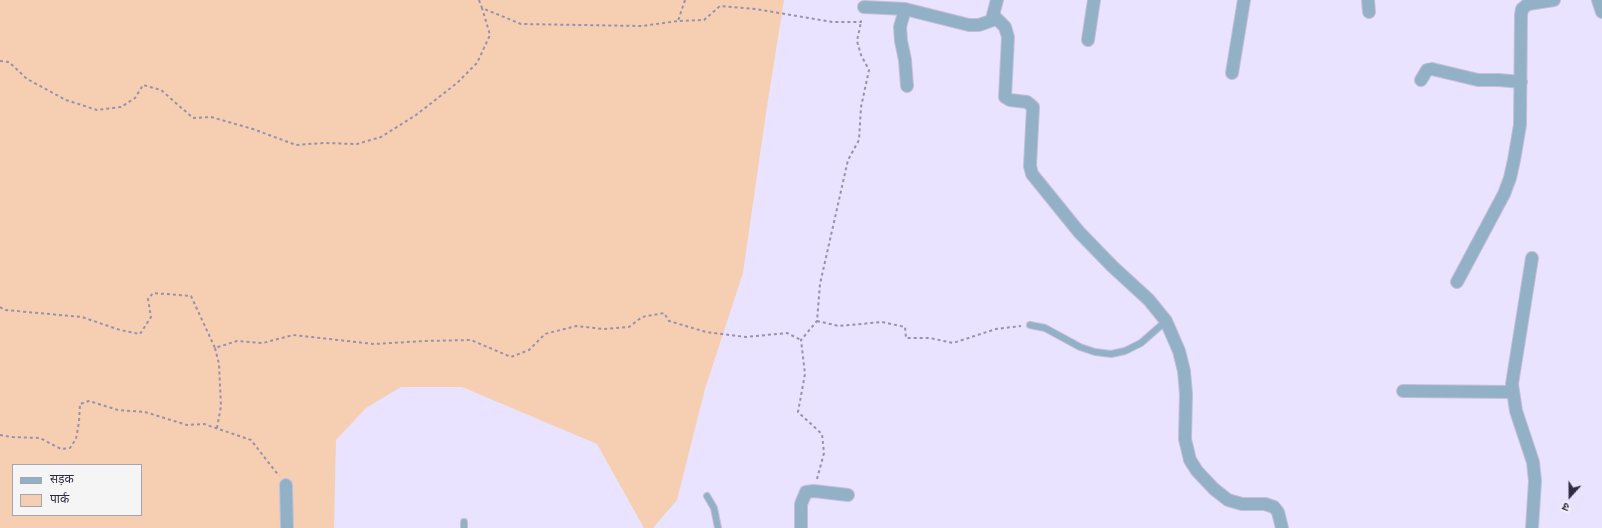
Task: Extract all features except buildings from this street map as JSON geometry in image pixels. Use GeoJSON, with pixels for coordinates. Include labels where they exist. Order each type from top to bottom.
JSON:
{"type":"FeatureCollection","features":[{"type":"Feature","properties":{"kind":"street"},"geometry":{"type":"LineString","coordinates":[[997,0],[993,12],[996,19],[1005,28],[1008,37],[1005,97],[1010,100],[1027,102],[1033,107],[1030,166],[1032,174],[1079,232],[1112,266],[1149,300],[1166,321],[1179,351],[1184,371],[1186,394],[1185,439],[1190,460],[1197,471],[1214,489],[1228,500],[1242,504],[1265,504],[1277,509],[1282,528]]}},
{"type":"Feature","properties":{"kind":"street"},"geometry":{"type":"LineString","coordinates":[[1088,40],[1094,0]]}},
{"type":"Feature","properties":{"kind":"street"},"geometry":{"type":"LineString","coordinates":[[1232,73],[1244,0]]}},
{"type":"Feature","properties":{"kind":"street"},"geometry":{"type":"LineString","coordinates":[[1368,0],[1370,12]]}},
{"type":"Feature","properties":{"kind":"street"},"geometry":{"type":"LineString","coordinates":[[1457,282],[1494,213],[1510,178],[1520,125],[1522,9],[1528,4],[1554,0]]}},
{"type":"Feature","properties":{"kind":"street"},"geometry":{"type":"LineString","coordinates":[[1598,0],[1602,12]]}},
{"type":"Feature","properties":{"kind":"street"},"geometry":{"type":"LineString","coordinates":[[864,7],[905,9],[979,25],[996,19]]}},
{"type":"Feature","properties":{"kind":"street"},"geometry":{"type":"LineString","coordinates":[[905,9],[900,27],[907,86]]}},
{"type":"Feature","properties":{"kind":"street"},"geometry":{"type":"LineString","coordinates":[[1421,80],[1428,70],[1432,69],[1478,80],[1521,82]]}},
{"type":"Feature","properties":{"kind":"street"},"geometry":{"type":"LineString","coordinates":[[1532,258],[1513,375],[1513,392],[1516,411],[1533,462],[1535,481],[1532,528]]}},
{"type":"Feature","properties":{"kind":"street"},"geometry":{"type":"LineString","coordinates":[[1403,391],[1513,392]]}},
{"type":"Feature","properties":{"kind":"street"},"geometry":{"type":"LineString","coordinates":[[286,485],[287,528]]}},
{"type":"Feature","properties":{"kind":"street"},"geometry":{"type":"LineString","coordinates":[[802,528],[802,499],[806,492],[814,491],[848,495]]}},
{"type":"Feature","properties":{"kind":"lane"},"geometry":{"type":"LineString","coordinates":[[1030,325],[1045,328],[1080,347],[1094,352],[1111,354],[1125,351],[1141,343],[1166,321]]}},
{"type":"Feature","properties":{"kind":"lane"},"geometry":{"type":"LineString","coordinates":[[707,496],[714,508],[718,528]]}},
{"type":"Feature","properties":{"kind":"path"},"geometry":{"type":"LineString","coordinates":[[0,61],[9,62],[27,78],[66,100],[97,110],[122,107],[135,98],[143,84],[161,90],[193,118],[211,117],[253,129],[296,144],[357,144],[381,138],[416,115],[457,83],[477,63],[490,35],[479,0]]}},
{"type":"Feature","properties":{"kind":"path"},"geometry":{"type":"LineString","coordinates":[[678,21],[685,0]]}},
{"type":"Feature","properties":{"kind":"path"},"geometry":{"type":"LineString","coordinates":[[482,8],[521,24],[642,26],[678,21],[704,20],[720,6],[769,11],[833,22],[861,22]]}},
{"type":"Feature","properties":{"kind":"path"},"geometry":{"type":"LineString","coordinates":[[814,491],[824,454],[822,434],[798,412],[805,374],[801,340],[817,321],[820,284],[848,160],[859,140],[861,107],[869,70],[861,55],[857,41],[864,7]]}},
{"type":"Feature","properties":{"kind":"path"},"geometry":{"type":"LineString","coordinates":[[0,307],[5,310],[82,317],[120,330],[140,334],[151,317],[148,299],[153,292],[190,296],[215,348],[219,364],[220,406],[217,428]]}},
{"type":"Feature","properties":{"kind":"path"},"geometry":{"type":"LineString","coordinates":[[215,348],[237,341],[262,343],[293,335],[374,344],[472,340],[511,357],[529,350],[545,334],[576,326],[604,329],[629,327],[642,317],[664,313],[669,321],[706,332],[746,336],[787,333],[801,340]]}},
{"type":"Feature","properties":{"kind":"path"},"geometry":{"type":"LineString","coordinates":[[817,321],[839,326],[882,322],[905,327],[906,338],[930,338],[953,343],[996,329],[1030,325]]}},
{"type":"Feature","properties":{"kind":"path"},"geometry":{"type":"LineString","coordinates":[[0,435],[40,438],[61,449],[70,448],[76,439],[80,404],[89,401],[118,410],[146,412],[187,425],[204,424],[251,440],[286,485]]}},
{"type":"Feature","properties":{"kind":"green space"},"geometry":{"type":"Polygon","coordinates":[[[0,0],[784,0],[743,273],[705,389],[677,500],[653,528],[644,528],[597,444],[462,387],[401,387],[366,408],[336,440],[334,528],[0,528],[0,0]]]}}]}
